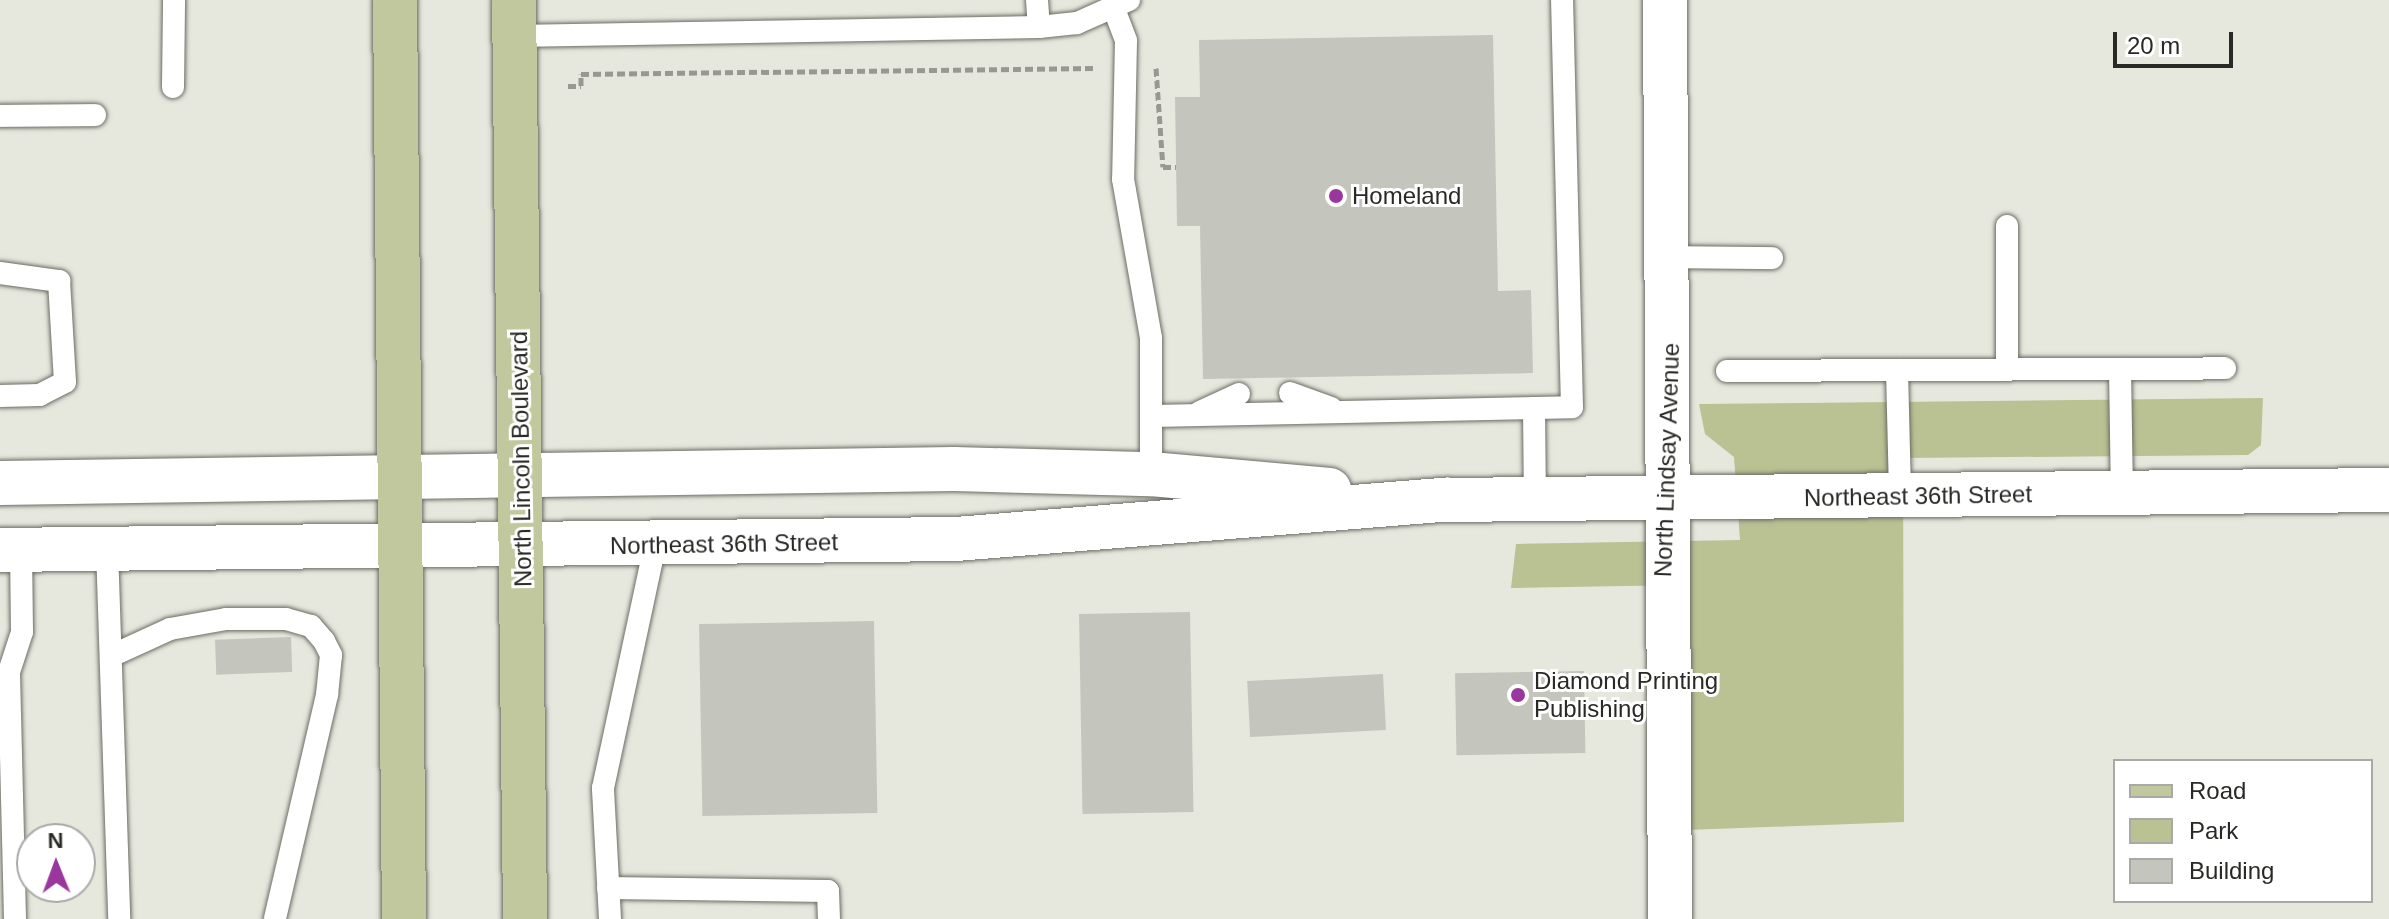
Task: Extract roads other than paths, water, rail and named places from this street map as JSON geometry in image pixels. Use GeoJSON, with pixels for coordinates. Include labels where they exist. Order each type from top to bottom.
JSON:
{"type":"FeatureCollection","features":[{"type":"Feature","properties":{"kind":"main road"},"geometry":{"type":"LineString","coordinates":[[395,0],[404,919]]}},
{"type":"Feature","properties":{"kind":"main road","name":"North Lindsay Avenue"},"geometry":{"type":"LineString","coordinates":[[1665,0],[1670,257],[1667,499],[1670,919]]}},
{"type":"Feature","properties":{"kind":"main road","name":"North Lincoln Boulevard"},"geometry":{"type":"LineString","coordinates":[[514,18],[524,548],[525,919]]}},
{"type":"Feature","properties":{"kind":"main road","name":"Northeast 36th Street"},"geometry":{"type":"LineString","coordinates":[[0,483],[522,478],[954,469],[1151,474],[1446,500]]}},
{"type":"Feature","properties":{"kind":"main road","name":"Northeast 36th Street"},"geometry":{"type":"LineString","coordinates":[[10,550],[399,545],[524,548],[971,539],[1446,500],[2389,490]]}},
{"type":"Feature","properties":{"kind":"lane"},"geometry":{"type":"LineString","coordinates":[[173,87],[174,0]]}},
{"type":"Feature","properties":{"kind":"lane"},"geometry":{"type":"LineString","coordinates":[[1037,0],[1039,27]]}},
{"type":"Feature","properties":{"kind":"lane"},"geometry":{"type":"LineString","coordinates":[[1152,416],[1572,407],[1562,0]]}},
{"type":"Feature","properties":{"kind":"lane"},"geometry":{"type":"LineString","coordinates":[[514,18],[1039,27],[1122,4],[1127,68],[1123,179],[1147,290],[1151,474]]}},
{"type":"Feature","properties":{"kind":"lane"},"geometry":{"type":"LineString","coordinates":[[0,116],[95,115]]}},
{"type":"Feature","properties":{"kind":"lane"},"geometry":{"type":"LineString","coordinates":[[2007,226],[2007,370]]}},
{"type":"Feature","properties":{"kind":"lane"},"geometry":{"type":"LineString","coordinates":[[1670,257],[1772,258]]}},
{"type":"Feature","properties":{"kind":"lane"},"geometry":{"type":"LineString","coordinates":[[0,273],[59,281],[65,382],[40,395],[0,396]]}},
{"type":"Feature","properties":{"kind":"lane"},"geometry":{"type":"LineString","coordinates":[[1727,371],[2225,368]]}},
{"type":"Feature","properties":{"kind":"lane"},"geometry":{"type":"LineString","coordinates":[[2120,369],[2122,493]]}},
{"type":"Feature","properties":{"kind":"lane"},"geometry":{"type":"LineString","coordinates":[[1897,370],[1900,496]]}},
{"type":"Feature","properties":{"kind":"lane"},"geometry":{"type":"LineString","coordinates":[[1290,393],[1344,413]]}},
{"type":"Feature","properties":{"kind":"lane"},"geometry":{"type":"LineString","coordinates":[[1191,416],[1239,394]]}},
{"type":"Feature","properties":{"kind":"lane"},"geometry":{"type":"LineString","coordinates":[[1534,408],[1535,500]]}},
{"type":"Feature","properties":{"kind":"lane"},"geometry":{"type":"LineString","coordinates":[[610,919],[603,788],[655,545]]}},
{"type":"Feature","properties":{"kind":"lane"},"geometry":{"type":"LineString","coordinates":[[107,548],[119,919]]}},
{"type":"Feature","properties":{"kind":"lane"},"geometry":{"type":"LineString","coordinates":[[10,550],[22,632],[4,672],[15,919]]}},
{"type":"Feature","properties":{"kind":"lane"},"geometry":{"type":"LineString","coordinates":[[111,656],[170,629],[226,619],[286,619],[311,626],[324,641],[331,655],[327,695],[275,919]]}},
{"type":"Feature","properties":{"kind":"lane"},"geometry":{"type":"LineString","coordinates":[[608,888],[828,891],[829,919]]}},
{"type":"Feature","properties":{"kind":"place","name":"Homeland"},"geometry":{"type":"Point","coordinates":[1336,196]}},
{"type":"Feature","properties":{"kind":"place","name":"Diamond Printing Publishing"},"geometry":{"type":"Point","coordinates":[1518,695]}}]}
